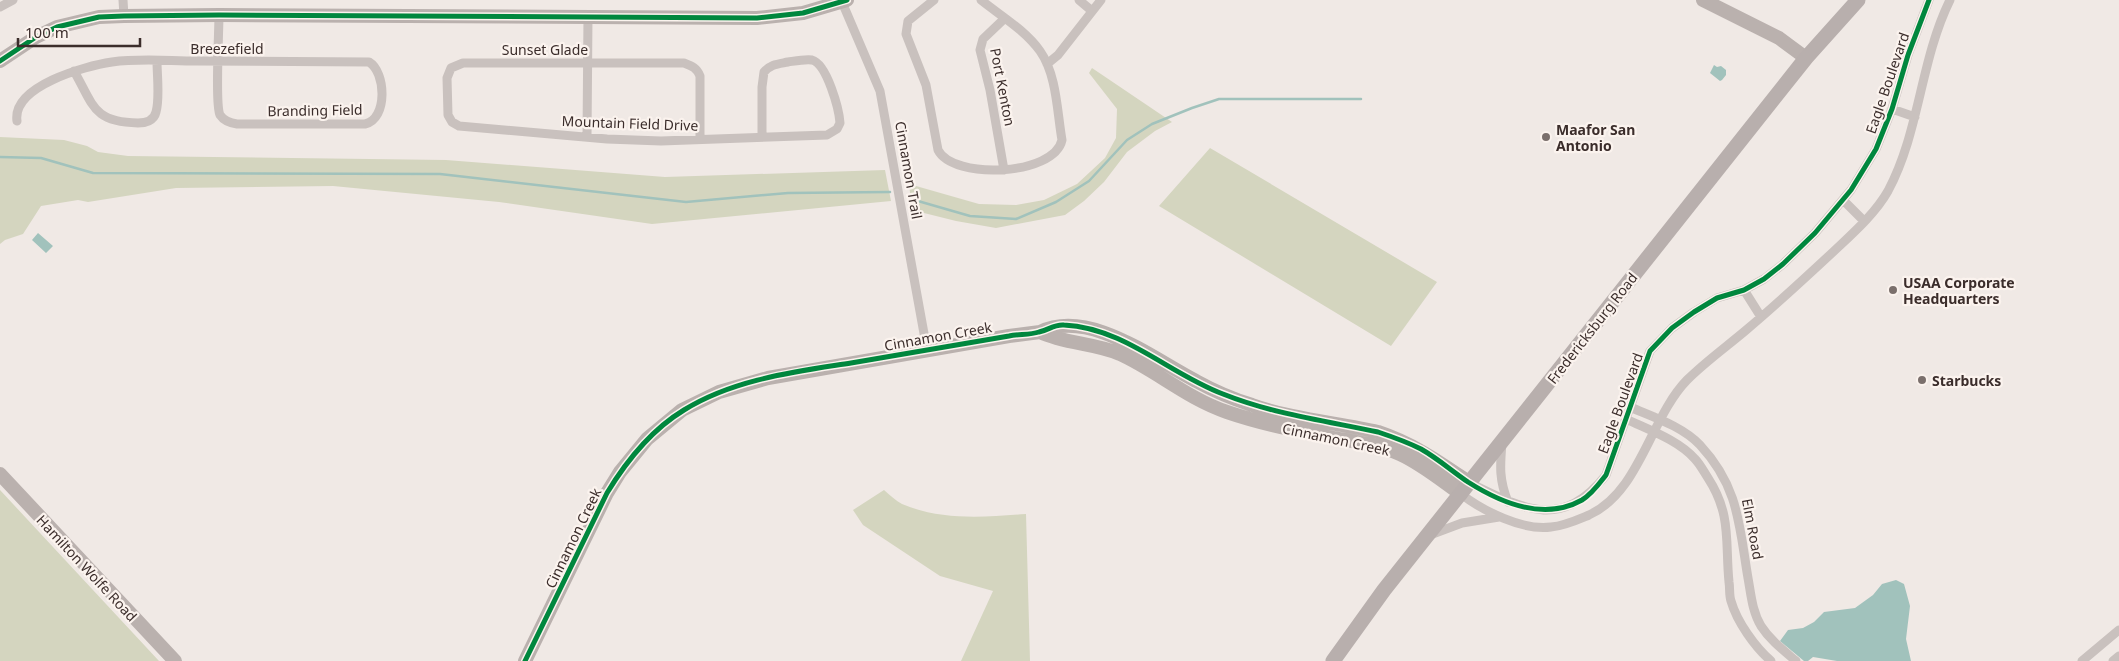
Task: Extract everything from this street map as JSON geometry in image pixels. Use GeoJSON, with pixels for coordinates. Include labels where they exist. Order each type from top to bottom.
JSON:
{"type":"FeatureCollection","features":[{"type":"Feature","properties":{"kind":"main road","name":"Fredericksburg Road"},"geometry":{"type":"LineString","coordinates":[[1333,661],[1384,590],[1806,58],[1858,0]]}},
{"type":"Feature","properties":{"kind":"street"},"geometry":{"type":"LineString","coordinates":[[0,7],[13,0]]}},
{"type":"Feature","properties":{"kind":"street"},"geometry":{"type":"LineString","coordinates":[[123,0],[124,16]]}},
{"type":"Feature","properties":{"kind":"street"},"geometry":{"type":"LineString","coordinates":[[934,0],[908,21],[906,34],[926,85],[938,150],[945,159],[983,170],[1004,170],[1036,163],[1048,158],[1060,146],[1062,140],[1047,64],[1040,51],[1031,41],[981,0]]}},
{"type":"Feature","properties":{"kind":"street"},"geometry":{"type":"LineString","coordinates":[[1079,0],[1092,11]]}},
{"type":"Feature","properties":{"kind":"street"},"geometry":{"type":"LineString","coordinates":[[1047,64],[1058,55],[1101,0]]}},
{"type":"Feature","properties":{"kind":"street"},"geometry":{"type":"LineString","coordinates":[[1703,0],[1779,38],[1806,58]]}},
{"type":"Feature","properties":{"kind":"street","name":"Eagle Boulevard"},"geometry":{"type":"LineString","coordinates":[[1465,488],[1508,502],[1544,510],[1564,507],[1583,499],[1596,488],[1606,475],[1650,351],[1672,328],[1717,298],[1744,290],[1764,279],[1783,264],[1815,233],[1843,200],[1876,149],[1892,109],[1908,55],[1929,0]]}},
{"type":"Feature","properties":{"kind":"street"},"geometry":{"type":"LineString","coordinates":[[1465,488],[1478,507],[1531,527],[1550,528],[1591,514],[1609,501],[1624,485],[1661,420],[1686,381],[1761,317],[1864,221],[1887,192],[1908,144],[1928,57],[1950,0]]}},
{"type":"Feature","properties":{"kind":"street"},"geometry":{"type":"LineString","coordinates":[[0,61],[21,46],[57,27],[99,18],[124,16],[773,17],[803,14],[844,1]]}},
{"type":"Feature","properties":{"kind":"street","name":"Cinnamon Trail"},"geometry":{"type":"LineString","coordinates":[[844,1],[880,91],[927,350]]}},
{"type":"Feature","properties":{"kind":"street"},"geometry":{"type":"LineString","coordinates":[[218,61],[219,15]]}},
{"type":"Feature","properties":{"kind":"street"},"geometry":{"type":"LineString","coordinates":[[588,16],[588,136]]}},
{"type":"Feature","properties":{"kind":"street","name":"Port Kenton"},"geometry":{"type":"LineString","coordinates":[[1004,19],[983,39],[980,50],[990,90],[1004,170]]}},
{"type":"Feature","properties":{"kind":"street","name":"Mountain Field Drive"},"geometry":{"type":"LineString","coordinates":[[452,122],[468,127],[661,141],[827,135],[837,129],[840,123],[839,114],[822,66],[813,60],[772,64],[764,72],[762,87],[762,137]]}},
{"type":"Feature","properties":{"kind":"street"},"geometry":{"type":"LineString","coordinates":[[74,71],[95,109],[102,116],[115,122],[141,123],[149,121],[156,112],[157,61]]}},
{"type":"Feature","properties":{"kind":"street","name":"Branding Field"},"geometry":{"type":"LineString","coordinates":[[218,61],[219,113],[226,120],[237,124],[368,123],[374,120],[381,109],[381,77],[373,64]]}},
{"type":"Feature","properties":{"kind":"street","name":"Breezefield"},"geometry":{"type":"LineString","coordinates":[[17,122],[16,113],[22,100],[40,87],[74,71],[115,62],[369,62],[373,64]]}},
{"type":"Feature","properties":{"kind":"street","name":"Sunset Glade"},"geometry":{"type":"LineString","coordinates":[[452,122],[448,115],[447,78],[451,68],[458,64],[684,63],[696,68],[700,76],[700,140]]}},
{"type":"Feature","properties":{"kind":"street"},"geometry":{"type":"LineString","coordinates":[[1892,109],[1914,117]]}},
{"type":"Feature","properties":{"kind":"street"},"geometry":{"type":"LineString","coordinates":[[1843,200],[1864,221]]}},
{"type":"Feature","properties":{"kind":"street"},"geometry":{"type":"LineString","coordinates":[[1744,290],[1761,317]]}},
{"type":"Feature","properties":{"kind":"street","name":"Cinnamon Creek"},"geometry":{"type":"LineString","coordinates":[[525,661],[607,493],[631,457],[669,420],[690,406],[734,386],[785,374],[1040,332],[1052,326],[1064,325],[1084,328],[1115,337],[1135,346],[1195,381],[1254,406],[1397,438],[1422,450],[1465,488]]}},
{"type":"Feature","properties":{"kind":"street"},"geometry":{"type":"LineString","coordinates":[[1081,342],[1084,328]]}},
{"type":"Feature","properties":{"kind":"street","name":"Cinnamon Creek"},"geometry":{"type":"LineString","coordinates":[[1040,332],[1055,339],[1098,346],[1132,360],[1188,394],[1224,411],[1284,428],[1360,443],[1399,454],[1465,488]]}},
{"type":"Feature","properties":{"kind":"street","name":"Elm Road"},"geometry":{"type":"LineString","coordinates":[[1630,407],[1661,420],[1699,444],[1719,469],[1733,496],[1738,513],[1752,605],[1761,625],[1776,644],[1796,661]]}},
{"type":"Feature","properties":{"kind":"street","name":"Elm Road"},"geometry":{"type":"LineString","coordinates":[[1626,419],[1654,432],[1696,459],[1712,484],[1723,506],[1727,527],[1727,565],[1731,601],[1742,624],[1771,661]]}},
{"type":"Feature","properties":{"kind":"street"},"geometry":{"type":"LineString","coordinates":[[1360,443],[1362,429]]}},
{"type":"Feature","properties":{"kind":"street"},"geometry":{"type":"LineString","coordinates":[[1503,442],[1500,472],[1502,486],[1508,502]]}},
{"type":"Feature","properties":{"kind":"street","name":"Hamilton Wolfe Road"},"geometry":{"type":"LineString","coordinates":[[0,474],[174,661]]}},
{"type":"Feature","properties":{"kind":"street"},"geometry":{"type":"LineString","coordinates":[[1428,536],[1462,523],[1502,517]]}},
{"type":"Feature","properties":{"kind":"street"},"geometry":{"type":"LineString","coordinates":[[2082,661],[2119,630]]}},
{"type":"Feature","properties":{"kind":"street"},"geometry":{"type":"LineString","coordinates":[[2113,661],[2119,656]]}},
{"type":"Feature","properties":{"kind":"green space"},"geometry":{"type":"Polygon","coordinates":[[[1092,68],[1172,122],[1155,131],[1127,152],[1104,182],[1084,201],[1065,215],[996,228],[956,221],[912,210],[909,184],[979,204],[1016,205],[1044,200],[1077,184],[1105,158],[1116,138],[1117,109],[1089,73],[1092,68]]]}},
{"type":"Feature","properties":{"kind":"green space"},"geometry":{"type":"Polygon","coordinates":[[[0,137],[64,140],[87,146],[98,152],[128,156],[446,160],[665,177],[885,170],[891,201],[652,224],[499,202],[333,186],[176,188],[88,202],[78,200],[41,206],[23,234],[5,240],[0,244],[0,137]]]}},
{"type":"Feature","properties":{"kind":"green space"},"geometry":{"type":"Polygon","coordinates":[[[1210,148],[1437,282],[1391,346],[1159,206],[1210,148]]]}},
{"type":"Feature","properties":{"kind":"green space"},"geometry":{"type":"Polygon","coordinates":[[[0,490],[159,661],[0,661],[0,490]]]}},
{"type":"Feature","properties":{"kind":"green space"},"geometry":{"type":"Polygon","coordinates":[[[884,490],[902,504],[932,513],[964,516],[1026,514],[1030,661],[961,661],[993,591],[940,576],[863,525],[853,510],[884,490]]]}},
{"type":"Feature","properties":{"kind":"water"},"geometry":{"type":"Polygon","coordinates":[[[1714,65],[1717,67],[1721,66],[1726,70],[1726,75],[1720,81],[1710,73],[1714,65]]]}},
{"type":"Feature","properties":{"kind":"water"},"geometry":{"type":"Polygon","coordinates":[[[38,233],[53,246],[46,253],[32,240],[38,233]]]}},
{"type":"Feature","properties":{"kind":"water"},"geometry":{"type":"Polygon","coordinates":[[[1896,580],[1904,584],[1910,606],[1906,639],[1911,661],[1837,661],[1813,657],[1808,661],[1804,661],[1780,641],[1788,630],[1803,628],[1814,622],[1824,612],[1855,608],[1873,595],[1882,584],[1896,580]]]}},
{"type":"Feature","properties":{"kind":"waterway"},"geometry":{"type":"LineString","coordinates":[[911,199],[970,216],[1016,219],[1056,202],[1089,181],[1127,140],[1152,124],[1192,108],[1219,99],[1361,99]]}},
{"type":"Feature","properties":{"kind":"waterway"},"geometry":{"type":"LineString","coordinates":[[0,157],[41,158],[93,173],[440,174],[686,202],[788,193],[890,192]]}},
{"type":"Feature","properties":{"kind":"cycle path"},"geometry":{"type":"LineString","coordinates":[[0,61],[36,37],[57,27],[99,17],[219,15],[757,18],[803,13],[847,0]]}},
{"type":"Feature","properties":{"kind":"cycle path"},"geometry":{"type":"LineString","coordinates":[[525,661],[607,493],[631,458],[650,436],[684,410],[703,399],[723,391],[765,378],[1009,336],[1032,334],[1057,325],[1086,328],[1107,334],[1146,353],[1203,385],[1242,401],[1300,416],[1378,432],[1416,446],[1481,490],[1509,502],[1524,507],[1553,509],[1568,506],[1582,500],[1592,492],[1606,475],[1650,351],[1672,328],[1694,312],[1717,298],[1744,290],[1764,279],[1783,264],[1815,233],[1851,190],[1876,149],[1892,109],[1908,55],[1929,0]]}},
{"type":"Feature","properties":{"kind":"place","name":"Maafor San Antonio"},"geometry":{"type":"Point","coordinates":[1546,137]}},
{"type":"Feature","properties":{"kind":"place","name":"USAA Corporate Headquarters"},"geometry":{"type":"Point","coordinates":[1893,290]}},
{"type":"Feature","properties":{"kind":"place","name":"Starbucks"},"geometry":{"type":"Point","coordinates":[1922,380]}}]}
